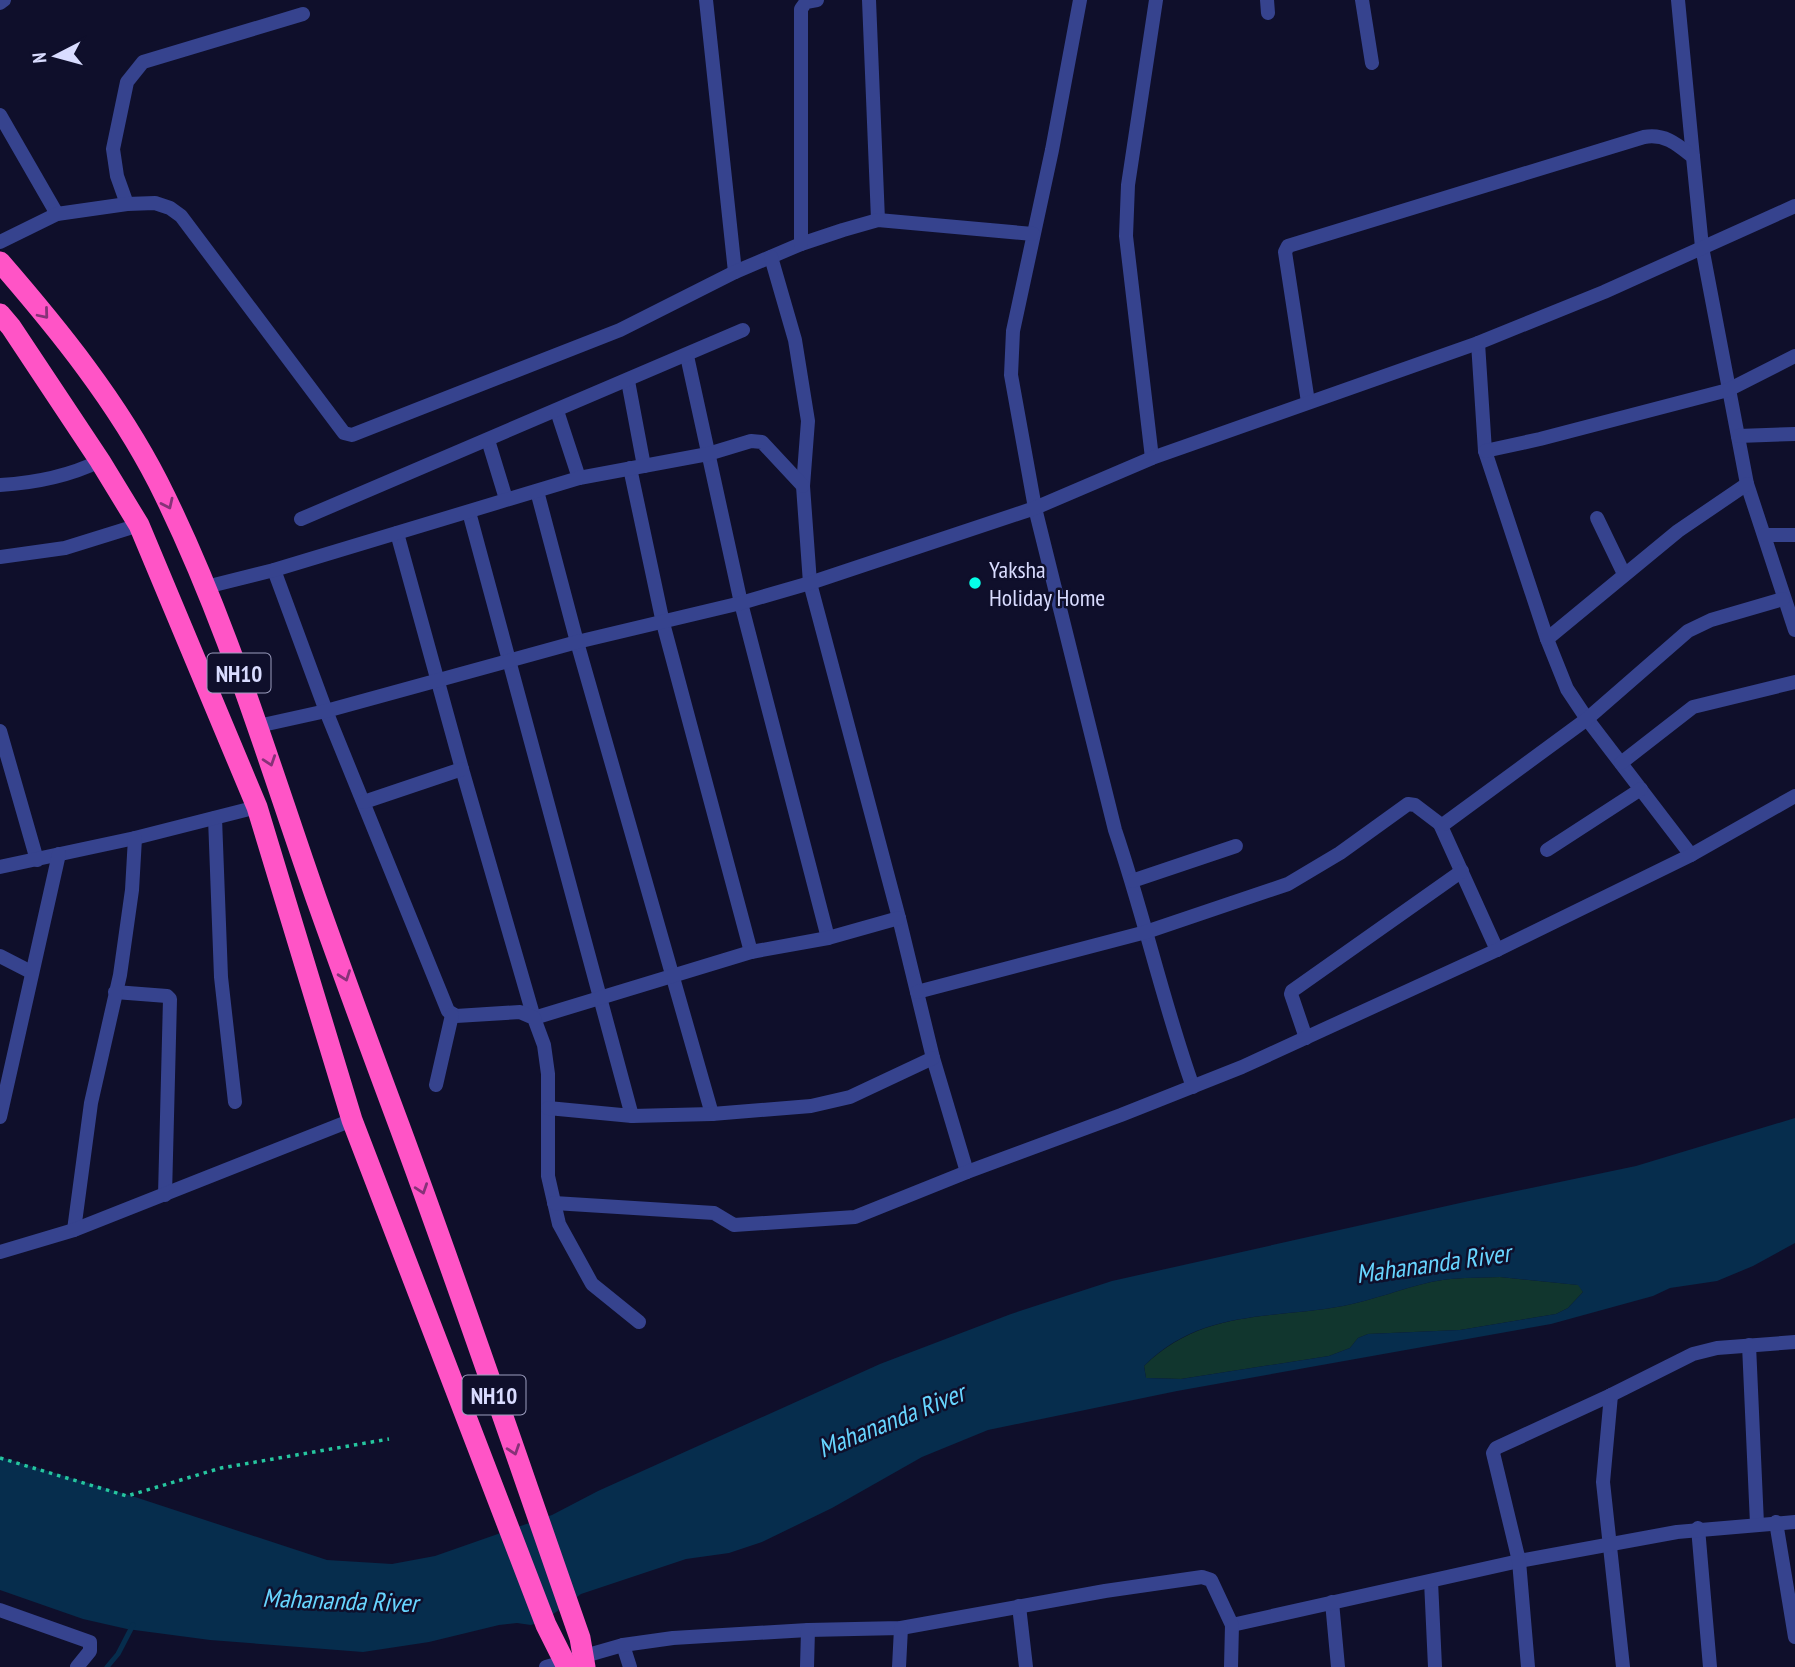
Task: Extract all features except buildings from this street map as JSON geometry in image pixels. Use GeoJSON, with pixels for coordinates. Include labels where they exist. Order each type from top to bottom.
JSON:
{"type":"FeatureCollection","features":[{"type":"Feature","properties":{"kind":"highway","name":"NH10"},"geometry":{"type":"LineString","coordinates":[[0,262],[91,374],[156,479],[206,587],[258,726],[316,898],[580,1638],[585,1667]]}},
{"type":"Feature","properties":{"kind":"highway"},"geometry":{"type":"LineString","coordinates":[[0,314],[100,461],[139,526],[257,807],[352,1120],[546,1625],[568,1667]]}},
{"type":"Feature","properties":{"kind":"street"},"geometry":{"type":"LineString","coordinates":[[706,0],[735,272]]}},
{"type":"Feature","properties":{"kind":"street"},"geometry":{"type":"LineString","coordinates":[[801,244],[801,9],[806,2],[817,0]]}},
{"type":"Feature","properties":{"kind":"street"},"geometry":{"type":"LineString","coordinates":[[869,0],[878,220]]}},
{"type":"Feature","properties":{"kind":"street"},"geometry":{"type":"LineString","coordinates":[[1080,0],[1010,355],[1011,375],[1035,508],[1115,830],[1192,1087]]}},
{"type":"Feature","properties":{"kind":"street"},"geometry":{"type":"LineString","coordinates":[[1152,458],[1126,236],[1126,209],[1156,0]]}},
{"type":"Feature","properties":{"kind":"street"},"geometry":{"type":"LineString","coordinates":[[1362,0],[1372,63]]}},
{"type":"Feature","properties":{"kind":"street"},"geometry":{"type":"LineString","coordinates":[[1678,0],[1702,247],[1728,390],[1747,484],[1795,629]]}},
{"type":"Feature","properties":{"kind":"street"},"geometry":{"type":"LineString","coordinates":[[127,204],[117,176],[113,149],[127,82],[134,71],[143,62],[303,14]]}},
{"type":"Feature","properties":{"kind":"street"},"geometry":{"type":"LineString","coordinates":[[0,115],[57,214]]}},
{"type":"Feature","properties":{"kind":"street"},"geometry":{"type":"LineString","coordinates":[[1308,402],[1284,252],[1288,246],[1653,135],[1673,141],[1693,157]]}},
{"type":"Feature","properties":{"kind":"street"},"geometry":{"type":"LineString","coordinates":[[0,242],[57,214],[127,204],[155,203],[170,208],[181,216],[344,433],[352,435],[620,330],[735,272],[801,244],[878,220],[1033,234]]}},
{"type":"Feature","properties":{"kind":"street"},"geometry":{"type":"LineString","coordinates":[[258,726],[326,711],[576,642],[663,624],[741,603],[810,583],[1035,508],[1152,458],[1478,343],[1604,292],[1795,206]]}},
{"type":"Feature","properties":{"kind":"street"},"geometry":{"type":"LineString","coordinates":[[771,257],[795,340],[808,421],[803,486],[810,583],[899,918],[933,1058],[967,1172]]}},
{"type":"Feature","properties":{"kind":"street"},"geometry":{"type":"LineString","coordinates":[[301,519],[743,330]]}},
{"type":"Feature","properties":{"kind":"street"},"geometry":{"type":"LineString","coordinates":[[1478,343],[1485,450],[1547,639],[1567,689],[1690,855]]}},
{"type":"Feature","properties":{"kind":"street"},"geometry":{"type":"LineString","coordinates":[[687,356],[741,603],[828,938]]}},
{"type":"Feature","properties":{"kind":"street"},"geometry":{"type":"LineString","coordinates":[[1485,450],[1540,439],[1728,390],[1795,356]]}},
{"type":"Feature","properties":{"kind":"street"},"geometry":{"type":"LineString","coordinates":[[628,381],[637,467],[663,624],[751,952]]}},
{"type":"Feature","properties":{"kind":"street"},"geometry":{"type":"LineString","coordinates":[[557,411],[579,478]]}},
{"type":"Feature","properties":{"kind":"street"},"geometry":{"type":"LineString","coordinates":[[1738,436],[1795,434]]}},
{"type":"Feature","properties":{"kind":"street"},"geometry":{"type":"LineString","coordinates":[[488,440],[506,499]]}},
{"type":"Feature","properties":{"kind":"street"},"geometry":{"type":"LineString","coordinates":[[206,587],[274,570],[579,478],[708,454],[751,441],[762,442],[803,486]]}},
{"type":"Feature","properties":{"kind":"street"},"geometry":{"type":"LineString","coordinates":[[0,485],[55,477],[81,470],[100,461]]}},
{"type":"Feature","properties":{"kind":"street"},"geometry":{"type":"LineString","coordinates":[[1547,639],[1678,531],[1747,484]]}},
{"type":"Feature","properties":{"kind":"street"},"geometry":{"type":"LineString","coordinates":[[537,491],[576,642],[712,1114]]}},
{"type":"Feature","properties":{"kind":"street"},"geometry":{"type":"LineString","coordinates":[[469,512],[632,1116]]}},
{"type":"Feature","properties":{"kind":"street"},"geometry":{"type":"LineString","coordinates":[[1597,518],[1624,574]]}},
{"type":"Feature","properties":{"kind":"street"},"geometry":{"type":"LineString","coordinates":[[0,557],[65,548],[139,526]]}},
{"type":"Feature","properties":{"kind":"street"},"geometry":{"type":"LineString","coordinates":[[397,533],[462,769],[544,1045],[548,1074],[548,1176],[559,1224],[592,1284],[639,1322]]}},
{"type":"Feature","properties":{"kind":"street"},"geometry":{"type":"LineString","coordinates":[[1765,535],[1795,535]]}},
{"type":"Feature","properties":{"kind":"street"},"geometry":{"type":"LineString","coordinates":[[274,570],[326,711],[448,1011],[452,1015],[520,1012],[534,1018],[751,952],[828,938],[899,918]]}},
{"type":"Feature","properties":{"kind":"street"},"geometry":{"type":"LineString","coordinates":[[1440,824],[1444,824],[1587,719],[1688,631],[1711,620],[1783,599]]}},
{"type":"Feature","properties":{"kind":"street"},"geometry":{"type":"LineString","coordinates":[[1621,763],[1693,707],[1795,682]]}},
{"type":"Feature","properties":{"kind":"street"},"geometry":{"type":"LineString","coordinates":[[0,731],[37,860]]}},
{"type":"Feature","properties":{"kind":"street"},"geometry":{"type":"LineString","coordinates":[[364,802],[462,769]]}},
{"type":"Feature","properties":{"kind":"street"},"geometry":{"type":"LineString","coordinates":[[1547,850],[1641,789]]}},
{"type":"Feature","properties":{"kind":"street"},"geometry":{"type":"LineString","coordinates":[[554,1203],[716,1213],[734,1225],[859,1216],[1192,1087],[1306,1038],[1497,950],[1690,855],[1795,796]]}},
{"type":"Feature","properties":{"kind":"street"},"geometry":{"type":"LineString","coordinates":[[917,992],[1146,932],[1288,884],[1340,853],[1408,804],[1415,805],[1440,824],[1497,950]]}},
{"type":"Feature","properties":{"kind":"street"},"geometry":{"type":"LineString","coordinates":[[0,867],[135,838],[257,807]]}},
{"type":"Feature","properties":{"kind":"street"},"geometry":{"type":"LineString","coordinates":[[215,818],[220,954],[235,1102]]}},
{"type":"Feature","properties":{"kind":"street"},"geometry":{"type":"LineString","coordinates":[[74,1230],[90,1103],[115,992],[132,890],[135,838]]}},
{"type":"Feature","properties":{"kind":"street"},"geometry":{"type":"LineString","coordinates":[[1132,881],[1236,846]]}},
{"type":"Feature","properties":{"kind":"street"},"geometry":{"type":"LineString","coordinates":[[0,1117],[59,854]]}},
{"type":"Feature","properties":{"kind":"street"},"geometry":{"type":"LineString","coordinates":[[1306,1038],[1290,994],[1292,991],[1462,871]]}},
{"type":"Feature","properties":{"kind":"street"},"geometry":{"type":"LineString","coordinates":[[0,956],[31,972]]}},
{"type":"Feature","properties":{"kind":"street"},"geometry":{"type":"LineString","coordinates":[[115,992],[167,996],[170,999],[165,1195]]}},
{"type":"Feature","properties":{"kind":"street"},"geometry":{"type":"LineString","coordinates":[[436,1085],[452,1015]]}},
{"type":"Feature","properties":{"kind":"street"},"geometry":{"type":"LineString","coordinates":[[548,1108],[632,1116],[712,1114],[811,1106],[850,1097],[933,1058]]}},
{"type":"Feature","properties":{"kind":"street"},"geometry":{"type":"LineString","coordinates":[[0,1252],[74,1230],[352,1120]]}},
{"type":"Feature","properties":{"kind":"street"},"geometry":{"type":"LineString","coordinates":[[1528,1667],[1519,1561],[1494,1450],[1497,1446],[1611,1395],[1693,1354],[1717,1348],[1795,1342]]}},
{"type":"Feature","properties":{"kind":"street"},"geometry":{"type":"LineString","coordinates":[[1749,1345],[1757,1524]]}},
{"type":"Feature","properties":{"kind":"street"},"geometry":{"type":"LineString","coordinates":[[1611,1395],[1603,1482],[1623,1667]]}},
{"type":"Feature","properties":{"kind":"street"},"geometry":{"type":"LineString","coordinates":[[1776,1522],[1795,1637]]}},
{"type":"Feature","properties":{"kind":"street"},"geometry":{"type":"LineString","coordinates":[[1232,1625],[1519,1561],[1698,1528],[1795,1522]]}},
{"type":"Feature","properties":{"kind":"street"},"geometry":{"type":"LineString","coordinates":[[1698,1528],[1710,1667]]}},
{"type":"Feature","properties":{"kind":"street"},"geometry":{"type":"LineString","coordinates":[[546,1667],[623,1645],[673,1637],[901,1628],[1202,1577],[1211,1580],[1232,1625],[1231,1667]]}},
{"type":"Feature","properties":{"kind":"street"},"geometry":{"type":"LineString","coordinates":[[1431,1581],[1436,1667]]}},
{"type":"Feature","properties":{"kind":"street"},"geometry":{"type":"LineString","coordinates":[[1332,1602],[1338,1667]]}},
{"type":"Feature","properties":{"kind":"street"},"geometry":{"type":"LineString","coordinates":[[1019,1606],[1026,1667]]}},
{"type":"Feature","properties":{"kind":"street"},"geometry":{"type":"LineString","coordinates":[[0,1610],[90,1642],[91,1649],[77,1667]]}},
{"type":"Feature","properties":{"kind":"street"},"geometry":{"type":"LineString","coordinates":[[899,1667],[901,1628]]}},
{"type":"Feature","properties":{"kind":"street"},"geometry":{"type":"LineString","coordinates":[[807,1667],[808,1630]]}},
{"type":"Feature","properties":{"kind":"street"},"geometry":{"type":"LineString","coordinates":[[623,1645],[629,1667]]}},
{"type":"Feature","properties":{"kind":"path"},"geometry":{"type":"LineString","coordinates":[[0,1458],[127,1496],[221,1468],[389,1439]]}},
{"type":"Feature","properties":{"kind":"green space"},"geometry":{"type":"Polygon","coordinates":[[[1500,1277],[1579,1285],[1583,1292],[1568,1308],[1556,1314],[1460,1330],[1368,1334],[1358,1338],[1350,1348],[1329,1356],[1181,1379],[1146,1378],[1144,1366],[1166,1348],[1190,1334],[1214,1325],[1343,1306],[1439,1280],[1500,1277]]]}},
{"type":"Feature","properties":{"kind":"water","name":"Mahananda River"},"geometry":{"type":"Polygon","coordinates":[[[1795,1118],[1795,1243],[1753,1266],[1717,1281],[1670,1288],[1653,1296],[1551,1324],[1177,1391],[988,1430],[922,1457],[832,1508],[762,1542],[729,1553],[686,1559],[581,1594],[545,1620],[531,1625],[499,1625],[429,1642],[363,1652],[210,1640],[127,1629],[83,1619],[0,1590],[0,1457],[135,1497],[327,1560],[392,1564],[435,1556],[552,1515],[598,1491],[880,1364],[1011,1314],[1112,1281],[1636,1166],[1795,1118]],[[1500,1277],[1448,1279],[1343,1306],[1213,1325],[1189,1334],[1166,1348],[1144,1366],[1146,1378],[1181,1379],[1329,1356],[1350,1348],[1358,1338],[1368,1334],[1460,1330],[1556,1314],[1568,1308],[1583,1292],[1578,1285],[1500,1277]]]}},
{"type":"Feature","properties":{"kind":"waterway"},"geometry":{"type":"LineString","coordinates":[[107,1667],[118,1654],[133,1625]]}},
{"type":"Feature","properties":{"kind":"place","name":"Yaksha Holiday Home"},"geometry":{"type":"Point","coordinates":[975,583]}}]}
